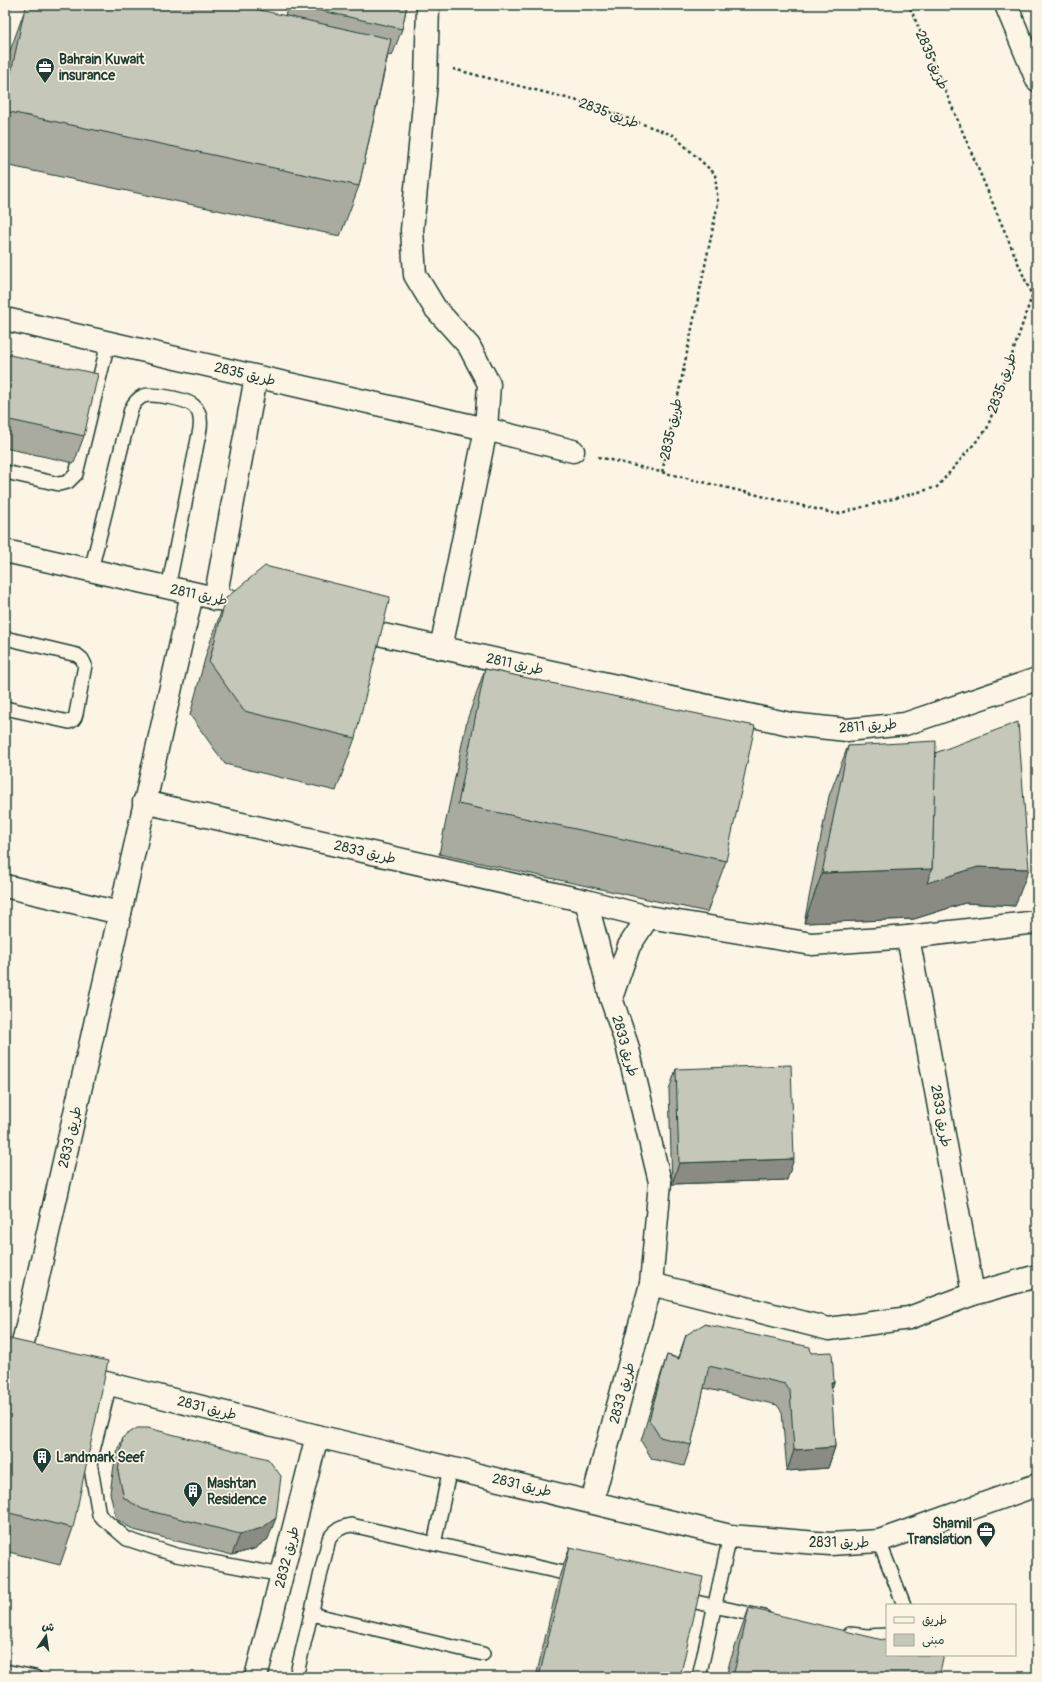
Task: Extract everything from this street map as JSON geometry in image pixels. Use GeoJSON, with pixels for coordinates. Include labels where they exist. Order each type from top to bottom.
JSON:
{"type":"FeatureCollection","features":[{"type":"Feature","properties":{"kind":"street"},"geometry":{"type":"LineString","coordinates":[[428,5],[426,83],[412,230],[415,275],[435,308],[469,346],[489,384],[486,429],[441,648]]}},
{"type":"Feature","properties":{"kind":"street"},"geometry":{"type":"LineString","coordinates":[[1006,5],[1037,80]]}},
{"type":"Feature","properties":{"kind":"street","name":"طريق 2835"},"geometry":{"type":"LineString","coordinates":[[5,319],[486,429],[573,451]]}},
{"type":"Feature","properties":{"kind":"street"},"geometry":{"type":"LineString","coordinates":[[215,598],[256,377]]}},
{"type":"Feature","properties":{"kind":"street","name":"طريق 2811"},"geometry":{"type":"LineString","coordinates":[[5,551],[277,612]]}},
{"type":"Feature","properties":{"kind":"street","name":"طريق 2833"},"geometry":{"type":"LineString","coordinates":[[12,1360],[120,913],[192,594]]}},
{"type":"Feature","properties":{"kind":"street","name":"طريق 2811"},"geometry":{"type":"LineString","coordinates":[[332,624],[790,724],[847,730],[904,724],[1033,679]]}},
{"type":"Feature","properties":{"kind":"street","name":"طريق 2833"},"geometry":{"type":"LineString","coordinates":[[144,802],[586,901],[648,917],[812,944],[908,937],[1037,922]]}},
{"type":"Feature","properties":{"kind":"street"},"geometry":{"type":"LineString","coordinates":[[5,886],[120,913]]}},
{"type":"Feature","properties":{"kind":"street","name":"طريق 2833"},"geometry":{"type":"LineString","coordinates":[[586,901],[610,998],[627,1045],[660,1182],[651,1284],[592,1502]]}},
{"type":"Feature","properties":{"kind":"street","name":"طريق 2833"},"geometry":{"type":"LineString","coordinates":[[610,998],[629,946],[648,917]]}},
{"type":"Feature","properties":{"kind":"street","name":"طريق 2833"},"geometry":{"type":"LineString","coordinates":[[908,937],[973,1294]]}},
{"type":"Feature","properties":{"kind":"street"},"geometry":{"type":"LineString","coordinates":[[651,1284],[829,1329],[909,1318],[973,1294],[1037,1276]]}},
{"type":"Feature","properties":{"kind":"street","name":"طريق 2831"},"geometry":{"type":"LineString","coordinates":[[12,1360],[317,1436],[730,1536],[830,1544],[879,1542],[1037,1485]]}},
{"type":"Feature","properties":{"kind":"street","name":"طريق 2832"},"geometry":{"type":"LineString","coordinates":[[256,1677],[317,1436]]}},
{"type":"Feature","properties":{"kind":"lane"},"geometry":{"type":"LineString","coordinates":[[5,472],[59,484],[68,482],[76,474],[108,343]]}},
{"type":"Feature","properties":{"kind":"lane"},"geometry":{"type":"LineString","coordinates":[[91,570],[131,409],[136,400],[145,395],[154,395],[187,401],[199,412],[201,420],[168,588]]}},
{"type":"Feature","properties":{"kind":"lane"},"geometry":{"type":"LineString","coordinates":[[5,638],[77,655],[82,659],[85,665],[76,714],[72,721],[69,722],[5,708]]}},
{"type":"Feature","properties":{"kind":"lane"},"geometry":{"type":"LineString","coordinates":[[110,1384],[90,1462],[99,1515],[127,1539],[176,1555],[282,1575]]}},
{"type":"Feature","properties":{"kind":"lane"},"geometry":{"type":"LineString","coordinates":[[434,1544],[450,1468]]}},
{"type":"Feature","properties":{"kind":"lane"},"geometry":{"type":"LineString","coordinates":[[296,1677],[329,1539],[334,1532],[342,1527],[351,1525],[590,1579]]}},
{"type":"Feature","properties":{"kind":"lane"},"geometry":{"type":"LineString","coordinates":[[700,1677],[730,1536]]}},
{"type":"Feature","properties":{"kind":"lane"},"geometry":{"type":"LineString","coordinates":[[879,1542],[904,1604]]}},
{"type":"Feature","properties":{"kind":"lane"},"geometry":{"type":"LineString","coordinates":[[668,1596],[775,1619]]}},
{"type":"Feature","properties":{"kind":"lane"},"geometry":{"type":"LineString","coordinates":[[311,1614],[482,1654]]}},
{"type":"Feature","properties":{"kind":"lane"},"geometry":{"type":"LineString","coordinates":[[834,1630],[867,1636],[886,1635]]}},
{"type":"Feature","properties":{"kind":"lane"},"geometry":{"type":"LineString","coordinates":[[5,1671],[35,1677]]}},
{"type":"Feature","properties":{"kind":"path","name":"طريق 2835"},"geometry":{"type":"LineString","coordinates":[[573,451],[837,514],[937,487],[987,429],[1032,296],[909,5]]}},
{"type":"Feature","properties":{"kind":"path","name":"طريق 2835"},"geometry":{"type":"LineString","coordinates":[[427,62],[582,102],[673,136],[714,174],[718,203],[662,473]]}},
{"type":"Feature","properties":{"kind":"building"},"geometry":{"type":"Polygon","coordinates":[[[27,5],[237,5],[391,39],[359,186],[5,111],[5,101],[24,12],[27,5]]]}},
{"type":"Feature","properties":{"kind":"building"},"geometry":{"type":"Polygon","coordinates":[[[296,5],[407,5],[402,29],[296,5]]]}},
{"type":"Feature","properties":{"kind":"building"},"geometry":{"type":"Polygon","coordinates":[[[5,354],[98,374],[84,436],[5,419],[5,354]]]}},
{"type":"Feature","properties":{"kind":"building"},"geometry":{"type":"Polygon","coordinates":[[[265,566],[390,597],[355,738],[244,711],[209,662],[226,598],[265,566]]]}},
{"type":"Feature","properties":{"kind":"building"},"geometry":{"type":"Polygon","coordinates":[[[485,669],[755,726],[726,861],[458,804],[485,669]]]}},
{"type":"Feature","properties":{"kind":"building"},"geometry":{"type":"Polygon","coordinates":[[[1018,722],[1029,869],[978,867],[927,883],[932,869],[935,753],[1018,722]]]}},
{"type":"Feature","properties":{"kind":"building"},"geometry":{"type":"Polygon","coordinates":[[[936,741],[932,869],[822,873],[848,746],[936,741]]]}},
{"type":"Feature","properties":{"kind":"building"},"geometry":{"type":"Polygon","coordinates":[[[791,1065],[794,1159],[679,1163],[676,1069],[791,1065]]]}},
{"type":"Feature","properties":{"kind":"building"},"geometry":{"type":"Polygon","coordinates":[[[704,1324],[810,1347],[811,1353],[832,1352],[834,1382],[831,1382],[835,1447],[794,1450],[790,1391],[785,1384],[709,1366],[691,1445],[660,1437],[649,1420],[667,1355],[679,1359],[686,1335],[704,1324]]]}},
{"type":"Feature","properties":{"kind":"building","name":"Landmark Seef"},"geometry":{"type":"Polygon","coordinates":[[[5,1338],[108,1361],[73,1528],[5,1512],[5,1338]]]}},
{"type":"Feature","properties":{"kind":"building","name":"Mashtan Residence"},"geometry":{"type":"Polygon","coordinates":[[[137,1428],[148,1428],[268,1459],[281,1476],[276,1518],[262,1528],[240,1534],[142,1509],[124,1498],[118,1472],[123,1437],[137,1428]]]}},
{"type":"Feature","properties":{"kind":"building"},"geometry":{"type":"Polygon","coordinates":[[[570,1547],[703,1577],[680,1677],[539,1677],[570,1547]]]}},
{"type":"Feature","properties":{"kind":"building"},"geometry":{"type":"Polygon","coordinates":[[[749,1608],[886,1641],[886,1656],[944,1656],[939,1677],[733,1677],[749,1608]]]}},
{"type":"Feature","properties":{"kind":"place","name":"Bahrain Kuwait insurance"},"geometry":{"type":"Point","coordinates":[45,84]}},
{"type":"Feature","properties":{"kind":"place","name":"Landmark Seef"},"geometry":{"type":"Point","coordinates":[42,1474]}},
{"type":"Feature","properties":{"kind":"place","name":"Mashtan Residence"},"geometry":{"type":"Point","coordinates":[193,1508]}},
{"type":"Feature","properties":{"kind":"place","name":"Shamil Translation"},"geometry":{"type":"Point","coordinates":[986,1548]}}]}
